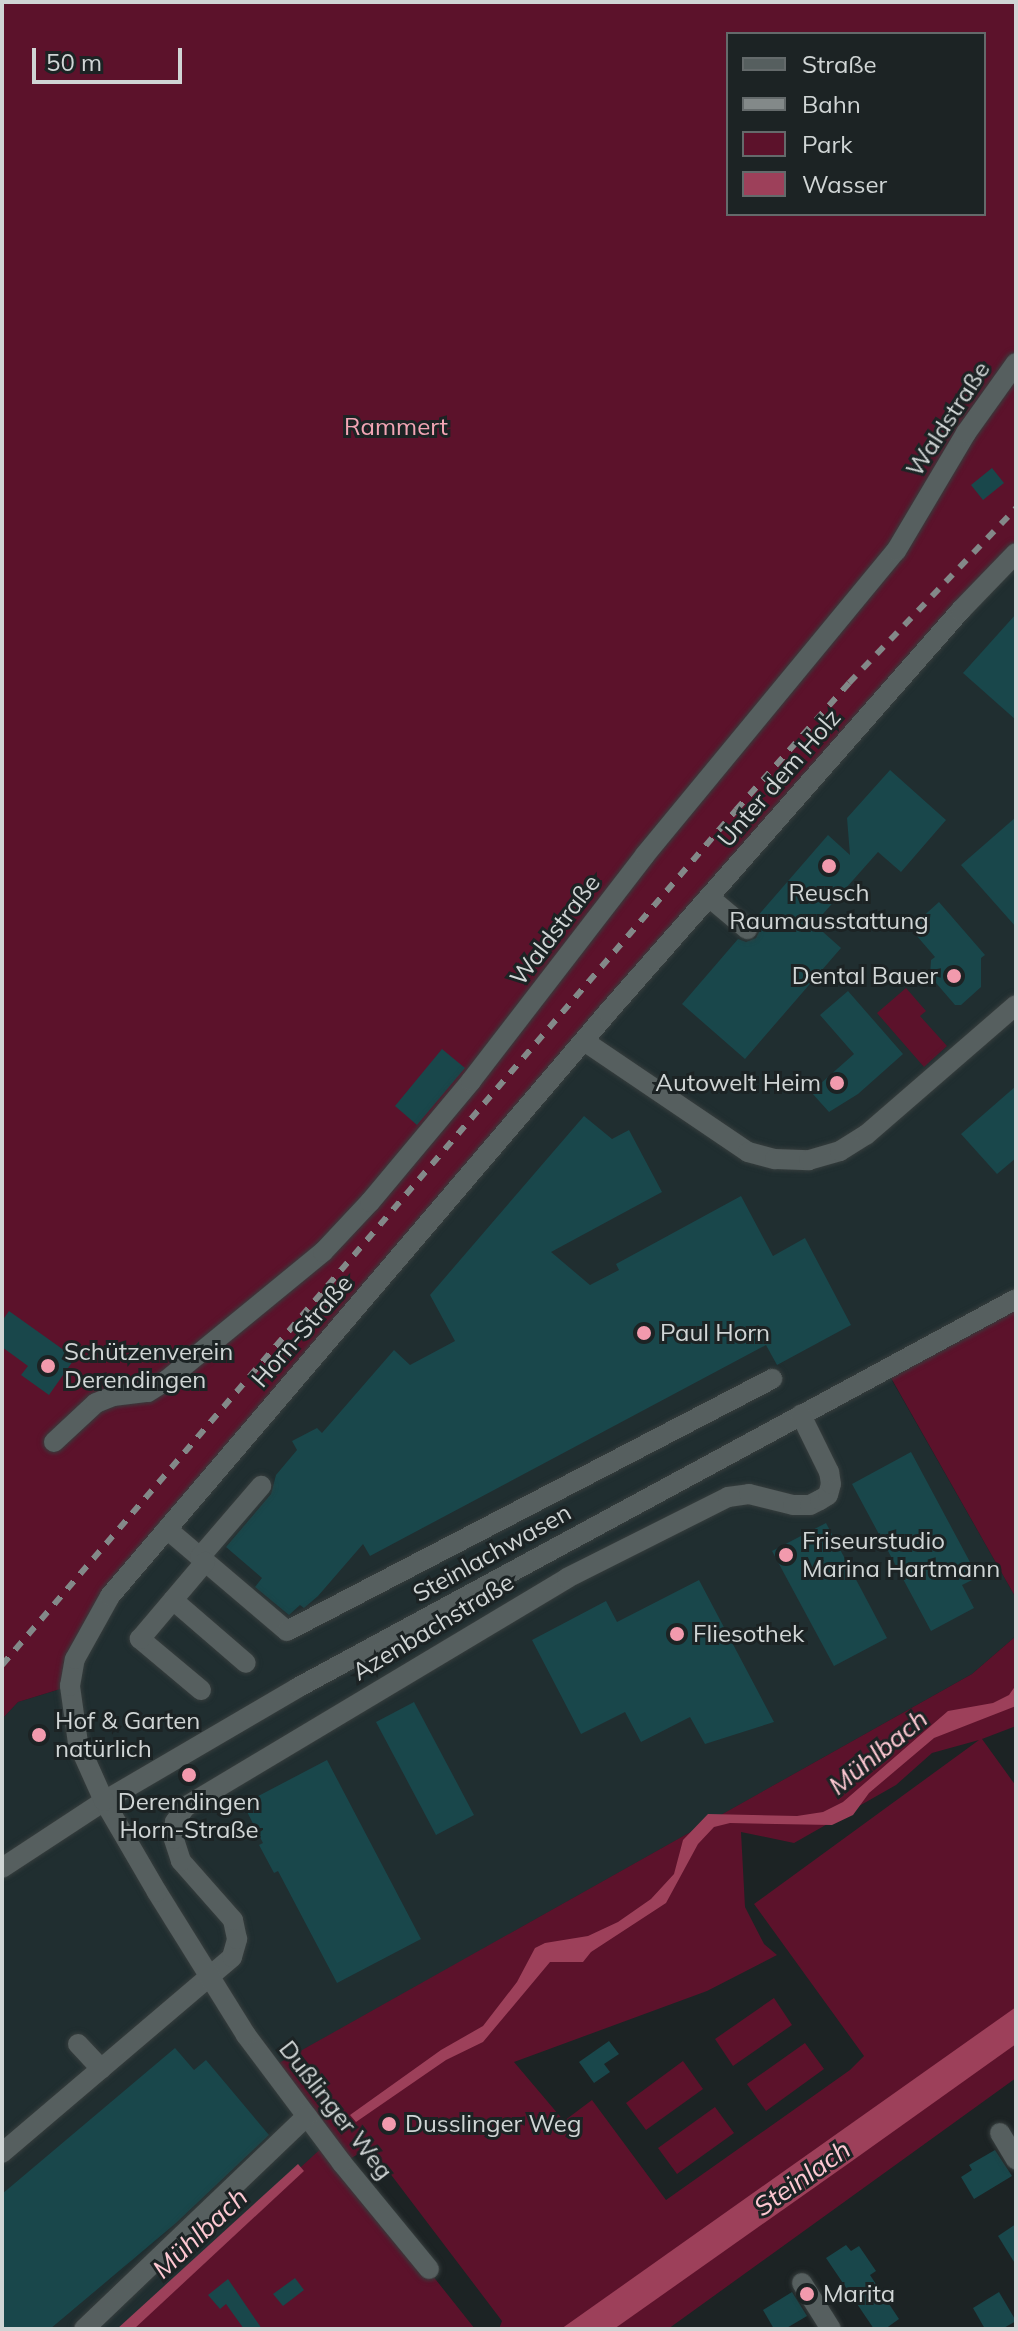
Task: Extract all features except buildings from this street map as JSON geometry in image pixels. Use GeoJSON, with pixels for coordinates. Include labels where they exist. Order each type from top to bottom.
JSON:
{"type":"FeatureCollection","features":[{"type":"Feature","properties":{"kind":"street","name":"Waldstraße"},"geometry":{"type":"LineString","coordinates":[[54,1442],[96,1403],[113,1396],[148,1392],[167,1380],[323,1252],[370,1202],[471,1081],[645,855],[896,551],[966,433],[1016,363]]}},
{"type":"Feature","properties":{"kind":"street","name":"Unter dem Holz"},"geometry":{"type":"LineString","coordinates":[[584,1041],[961,610],[1016,553]]}},
{"type":"Feature","properties":{"kind":"street"},"geometry":{"type":"LineString","coordinates":[[709,897],[747,929]]}},
{"type":"Feature","properties":{"kind":"street"},"geometry":{"type":"LineString","coordinates":[[584,1041],[748,1152],[775,1159],[809,1160],[840,1151],[866,1135],[1016,1005]]}},
{"type":"Feature","properties":{"kind":"street","name":"Horn-Straße"},"geometry":{"type":"LineString","coordinates":[[104,1801],[78,1743],[71,1714],[71,1672],[110,1596],[584,1041]]}},
{"type":"Feature","properties":{"kind":"street","name":"Steinlachwasen"},"geometry":{"type":"LineString","coordinates":[[2,1868],[104,1801],[317,1677],[1016,1299]]}},
{"type":"Feature","properties":{"kind":"street"},"geometry":{"type":"LineString","coordinates":[[167,1529],[287,1631],[772,1379]]}},
{"type":"Feature","properties":{"kind":"street","name":"Azenbachstraße"},"geometry":{"type":"LineString","coordinates":[[209,1978],[232,1957],[236,1929],[225,1909],[204,1890],[181,1861],[174,1839],[175,1822],[185,1807],[567,1578],[728,1497],[749,1494],[793,1505],[810,1505],[828,1495],[831,1484],[829,1472],[801,1415]]}},
{"type":"Feature","properties":{"kind":"street"},"geometry":{"type":"LineString","coordinates":[[201,1690],[140,1639],[261,1486]]}},
{"type":"Feature","properties":{"kind":"street"},"geometry":{"type":"LineString","coordinates":[[173,1600],[246,1663]]}},
{"type":"Feature","properties":{"kind":"street","name":"Dußlinger Weg"},"geometry":{"type":"LineString","coordinates":[[104,1801],[246,2035],[429,2269]]}},
{"type":"Feature","properties":{"kind":"street"},"geometry":{"type":"LineString","coordinates":[[2,2153],[209,1978]]}},
{"type":"Feature","properties":{"kind":"street"},"geometry":{"type":"LineString","coordinates":[[78,2044],[101,2069]]}},
{"type":"Feature","properties":{"kind":"street"},"geometry":{"type":"LineString","coordinates":[[84,2329],[307,2116]]}},
{"type":"Feature","properties":{"kind":"street"},"geometry":{"type":"LineString","coordinates":[[1000,2133],[1016,2160]]}},
{"type":"Feature","properties":{"kind":"street"},"geometry":{"type":"LineString","coordinates":[[802,2283],[831,2329]]}},
{"type":"Feature","properties":{"kind":"shaded area"},"geometry":{"type":"Polygon","coordinates":[[[1016,553],[1016,1299],[886,1370],[1016,1598],[1016,1636],[972,1674],[271,2068],[328,2143],[125,2329],[2,2329],[2,1719],[18,1702],[70,1686],[110,1596],[1016,553]]]}},
{"type":"Feature","properties":{"kind":"green space","name":"Rammert"},"geometry":{"type":"Polygon","coordinates":[[[2,2],[1016,2],[1016,553],[110,1596],[70,1686],[18,1702],[2,1719],[2,2]]]}},
{"type":"Feature","properties":{"kind":"green space"},"geometry":{"type":"Polygon","coordinates":[[[906,988],[926,1011],[920,1016],[947,1046],[924,1067],[877,1013],[906,988]]]}},
{"type":"Feature","properties":{"kind":"green space"},"geometry":{"type":"Polygon","coordinates":[[[1016,1299],[1016,1598],[886,1369],[1016,1299]]]}},
{"type":"Feature","properties":{"kind":"green space"},"geometry":{"type":"Polygon","coordinates":[[[1016,1636],[1016,1726],[982,1739],[1016,1786],[1016,2078],[668,2329],[499,2329],[502,2321],[370,2147],[343,2163],[475,2329],[125,2329],[327,2143],[270,2068],[972,1674],[1016,1636]],[[979,1740],[932,1753],[896,1785],[794,1843],[741,1832],[745,1907],[764,1944],[777,1955],[707,1991],[514,2062],[564,2121],[592,2100],[666,2200],[850,2070],[864,2056],[754,1904],[979,1740]]]}},
{"type":"Feature","properties":{"kind":"green space"},"geometry":{"type":"Polygon","coordinates":[[[774,1998],[792,2025],[733,2066],[715,2039],[774,1998]]]}},
{"type":"Feature","properties":{"kind":"green space"},"geometry":{"type":"Polygon","coordinates":[[[805,2043],[824,2069],[766,2111],[747,2084],[805,2043]]]}},
{"type":"Feature","properties":{"kind":"green space"},"geometry":{"type":"Polygon","coordinates":[[[683,2061],[703,2089],[646,2130],[626,2103],[683,2061]]]}},
{"type":"Feature","properties":{"kind":"green space"},"geometry":{"type":"Polygon","coordinates":[[[715,2107],[734,2133],[677,2174],[658,2148],[715,2107]]]}},
{"type":"Feature","properties":{"kind":"water"},"geometry":{"type":"Polygon","coordinates":[[[1016,1685],[1016,1706],[934,1738],[869,1793],[853,1815],[832,1825],[730,1823],[714,1827],[698,1844],[666,1903],[591,1952],[583,1962],[550,1962],[483,2042],[446,2060],[356,2122],[350,2115],[441,2050],[483,2026],[517,1982],[535,1948],[545,1943],[588,1936],[618,1922],[651,1899],[674,1874],[683,1840],[708,1814],[797,1816],[823,1812],[843,1802],[948,1711],[993,1703],[1009,1695],[1016,1685]]]}},
{"type":"Feature","properties":{"kind":"water","name":"Steinlach"},"geometry":{"type":"Polygon","coordinates":[[[1016,2007],[1016,2044],[852,2161],[614,2329],[561,2329],[1016,2007]]]}},
{"type":"Feature","properties":{"kind":"water"},"geometry":{"type":"Polygon","coordinates":[[[298,2164],[304,2171],[134,2329],[117,2329],[298,2164]]]}},
{"type":"Feature","properties":{"kind":"railway"},"geometry":{"type":"LineString","coordinates":[[2,1665],[736,810],[849,683],[1016,508]]}},
{"type":"Feature","properties":{"kind":"place","name":"Reusch Raumausstattung"},"geometry":{"type":"Point","coordinates":[829,866]}},
{"type":"Feature","properties":{"kind":"place","name":"Dental Bauer"},"geometry":{"type":"Point","coordinates":[954,976]}},
{"type":"Feature","properties":{"kind":"place","name":"Autowelt Heim"},"geometry":{"type":"Point","coordinates":[837,1083]}},
{"type":"Feature","properties":{"kind":"place","name":"Paul Horn"},"geometry":{"type":"Point","coordinates":[644,1333]}},
{"type":"Feature","properties":{"kind":"place","name":"Schützenverein Derendingen"},"geometry":{"type":"Point","coordinates":[48,1366]}},
{"type":"Feature","properties":{"kind":"place","name":"Friseurstudio Marina Hartmann"},"geometry":{"type":"Point","coordinates":[786,1555]}},
{"type":"Feature","properties":{"kind":"place","name":"Fliesothek"},"geometry":{"type":"Point","coordinates":[677,1634]}},
{"type":"Feature","properties":{"kind":"place","name":"Hof & Garten natürlich"},"geometry":{"type":"Point","coordinates":[39,1735]}},
{"type":"Feature","properties":{"kind":"place","name":"Derendingen Horn-Straße"},"geometry":{"type":"Point","coordinates":[189,1775]}},
{"type":"Feature","properties":{"kind":"place","name":"Dusslinger Weg"},"geometry":{"type":"Point","coordinates":[389,2124]}},
{"type":"Feature","properties":{"kind":"place","name":"Marita"},"geometry":{"type":"Point","coordinates":[807,2294]}},
{"type":"Feature","properties":{"kind":"water label","name":"Mühlbach"},"geometry":{"type":"Point","coordinates":[878,1752]}},
{"type":"Feature","properties":{"kind":"water label","name":"Mühlbach"},"geometry":{"type":"Point","coordinates":[200,2233]}}]}
